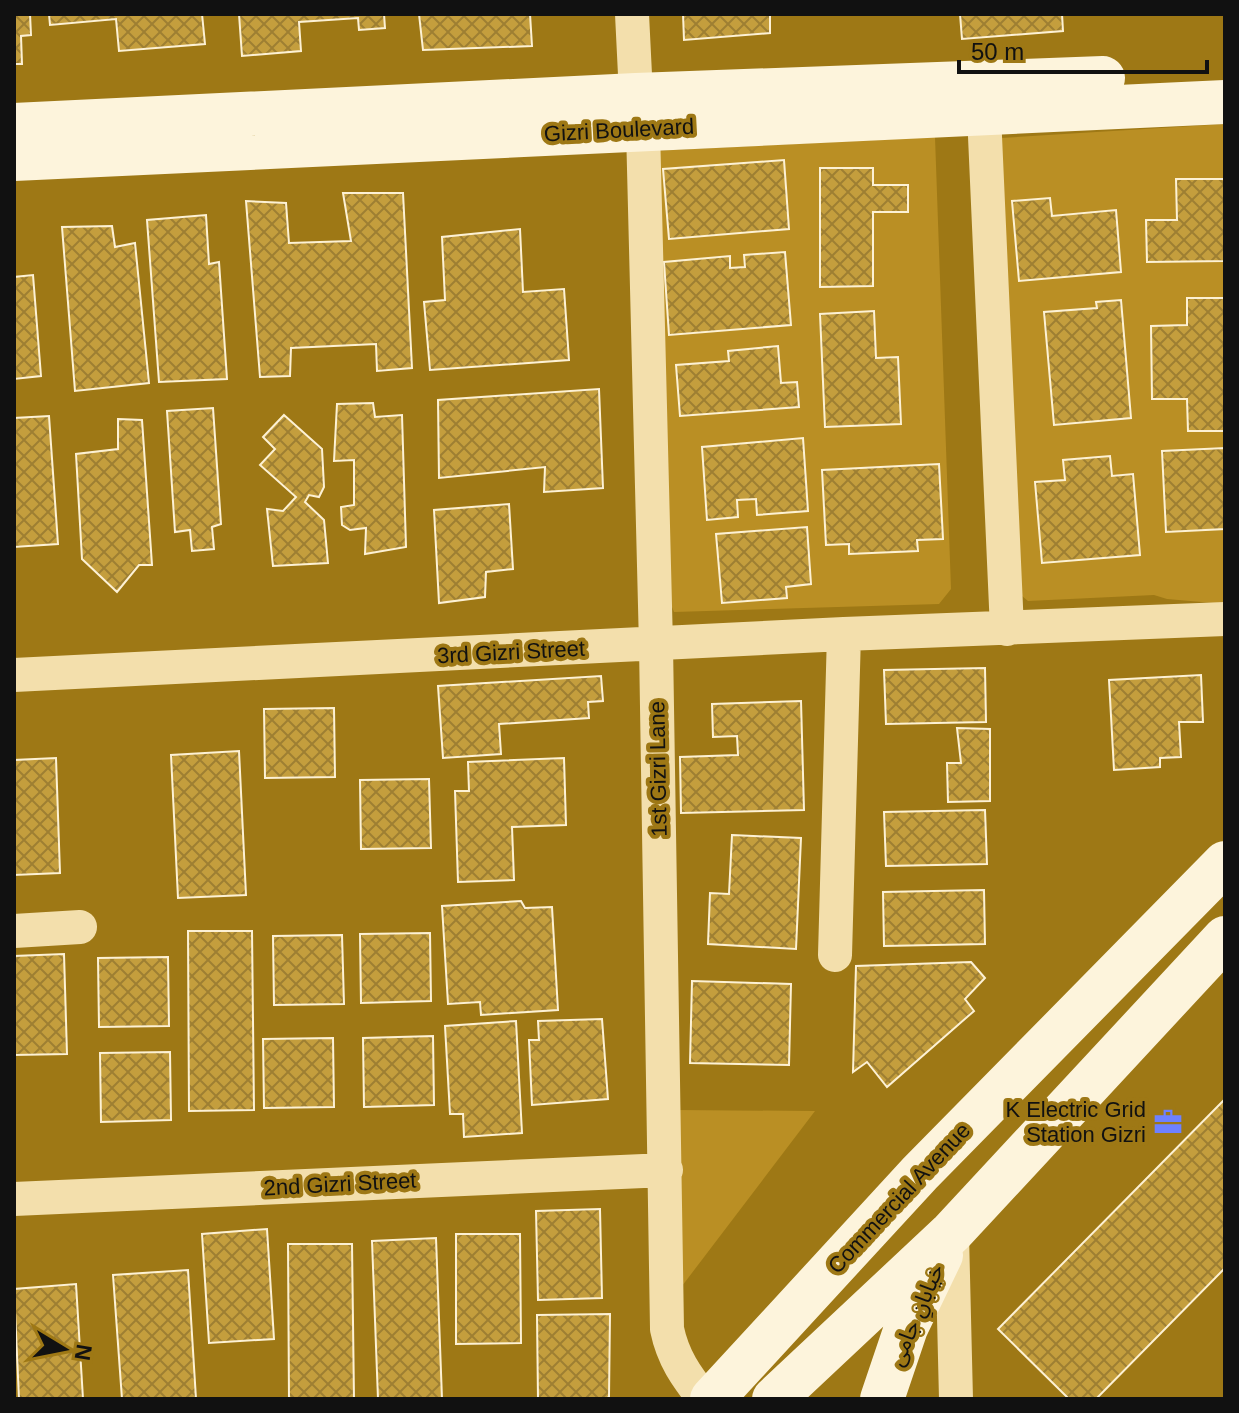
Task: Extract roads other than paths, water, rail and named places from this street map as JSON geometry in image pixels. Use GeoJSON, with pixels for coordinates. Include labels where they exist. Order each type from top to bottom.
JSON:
{"type":"FeatureCollection","features":[{"type":"Feature","properties":{"kind":"main road","name":"Gizri Boulevard"},"geometry":{"type":"LineString","coordinates":[[14,159],[639,112],[1225,73]]}},
{"type":"Feature","properties":{"kind":"main road","name":"Gizri Boulevard"},"geometry":{"type":"LineString","coordinates":[[14,125],[639,112],[984,114],[1225,102]]}},
{"type":"Feature","properties":{"kind":"main road","name":"Commercial Avenue"},"geometry":{"type":"LineString","coordinates":[[712,1399],[920,1173],[1225,863]]}},
{"type":"Feature","properties":{"kind":"main road"},"geometry":{"type":"LineString","coordinates":[[774,1399],[952,1232],[1225,938]]}},
{"type":"Feature","properties":{"kind":"main road"},"geometry":{"type":"LineString","coordinates":[[920,1173],[952,1232]]}},
{"type":"Feature","properties":{"kind":"main road","name":"خیابانِ جامی"},"geometry":{"type":"LineString","coordinates":[[882,1399],[906,1328],[952,1232]]}},
{"type":"Feature","properties":{"kind":"street","name":"1st Gizri Lane"},"geometry":{"type":"LineString","coordinates":[[632,14],[639,112],[656,645],[667,1329],[682,1372],[704,1399]]}},
{"type":"Feature","properties":{"kind":"street"},"geometry":{"type":"LineString","coordinates":[[984,114],[1007,629]]}},
{"type":"Feature","properties":{"kind":"street","name":"3rd Gizri Street"},"geometry":{"type":"LineString","coordinates":[[14,675],[844,634],[1225,619]]}},
{"type":"Feature","properties":{"kind":"street"},"geometry":{"type":"LineString","coordinates":[[835,955],[844,634]]}},
{"type":"Feature","properties":{"kind":"street"},"geometry":{"type":"LineString","coordinates":[[14,931],[80,927]]}},
{"type":"Feature","properties":{"kind":"street","name":"2nd Gizri Street"},"geometry":{"type":"LineString","coordinates":[[14,1199],[666,1170]]}},
{"type":"Feature","properties":{"kind":"street"},"geometry":{"type":"LineString","coordinates":[[952,1232],[956,1399]]}},
{"type":"Feature","properties":{"kind":"place","name":"K Electric Grid Station Gizri"},"geometry":{"type":"Point","coordinates":[1168,1122]}}]}
